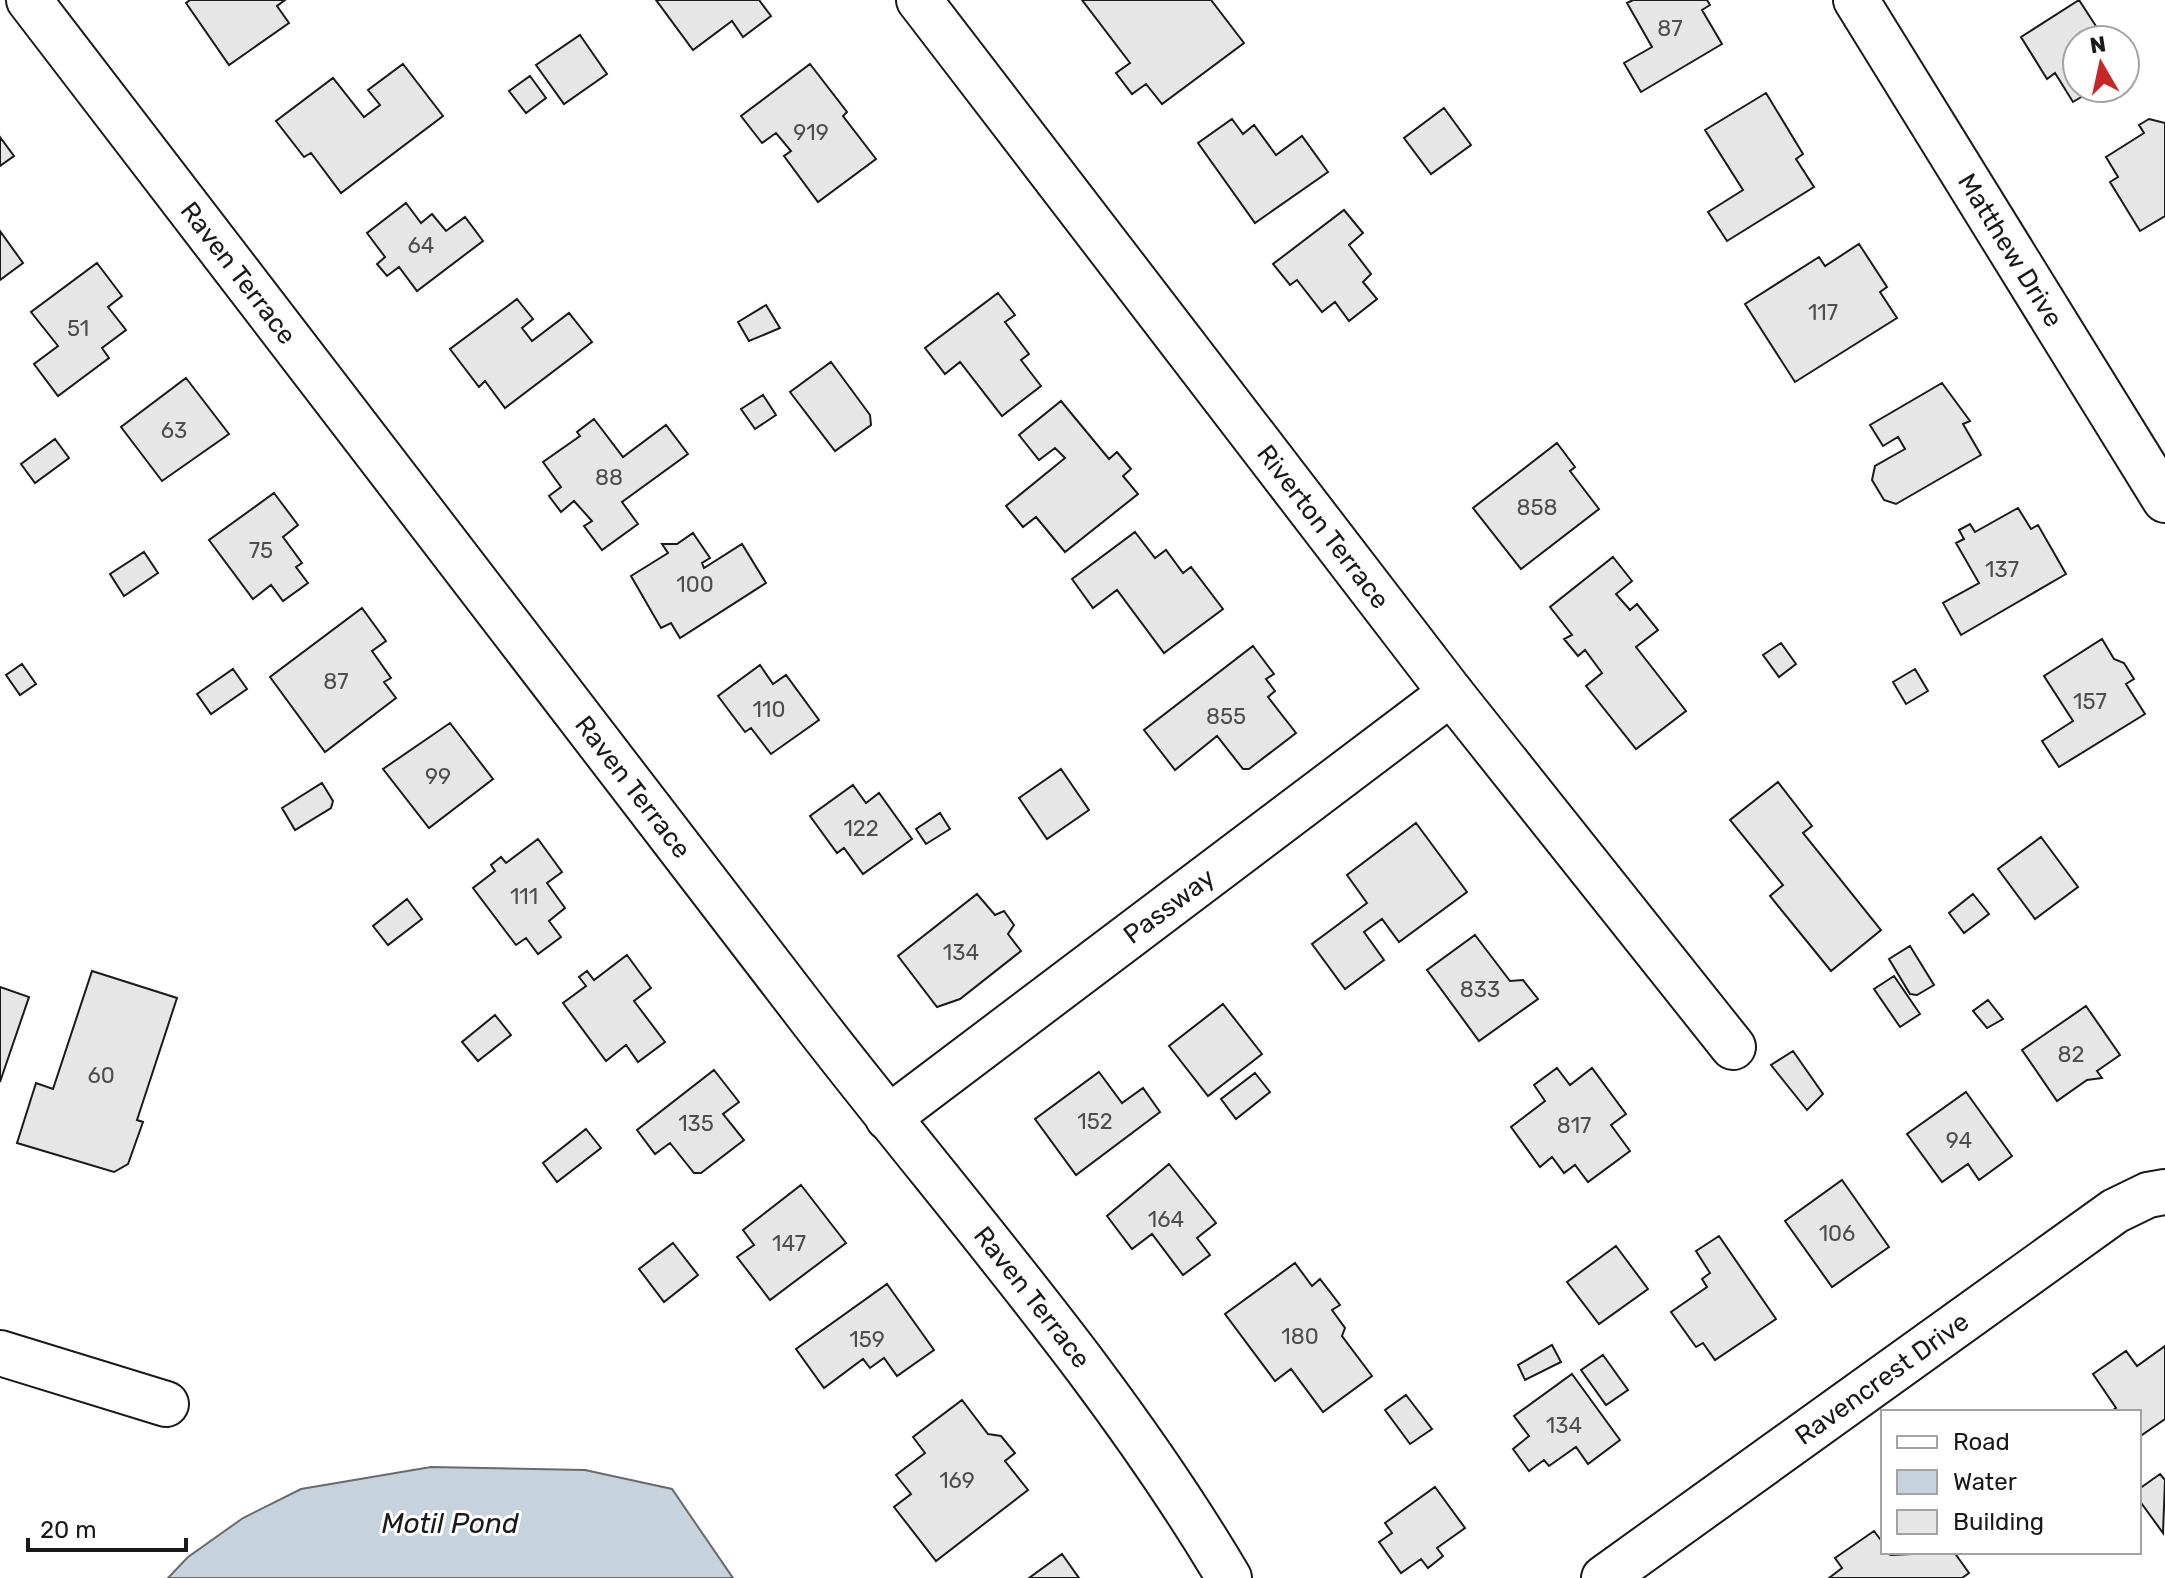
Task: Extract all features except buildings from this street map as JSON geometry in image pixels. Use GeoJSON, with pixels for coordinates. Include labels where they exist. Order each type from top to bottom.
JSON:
{"type":"FeatureCollection","features":[{"type":"Feature","properties":{"kind":"street","name":"Raven Terrace"},"geometry":{"type":"LineString","coordinates":[[29,0],[888,1118],[1096,1378],[1163,1469],[1229,1578]]}},
{"type":"Feature","properties":{"kind":"street","name":"Riverton Terrace"},"geometry":{"type":"LineString","coordinates":[[919,0],[1451,693],[1733,1047]]}},
{"type":"Feature","properties":{"kind":"street","name":"Matthew Drive"},"geometry":{"type":"LineString","coordinates":[[1856,0],[2165,500]]}},
{"type":"Feature","properties":{"kind":"street","name":"Passway"},"geometry":{"type":"LineString","coordinates":[[888,1118],[1451,693]]}},
{"type":"Feature","properties":{"kind":"street","name":"Ravencrest Drive"},"geometry":{"type":"LineString","coordinates":[[1604,1578],[2115,1211],[2148,1195],[2165,1192]]}},
{"type":"Feature","properties":{"kind":"street"},"geometry":{"type":"LineString","coordinates":[[0,1353],[166,1404]]}},
{"type":"Feature","properties":{"kind":"water","name":"Motil Pond"},"geometry":{"type":"Polygon","coordinates":[[[431,1467],[585,1470],[672,1489],[733,1578],[168,1578],[188,1557],[243,1518],[301,1489],[431,1467]]]}}]}
